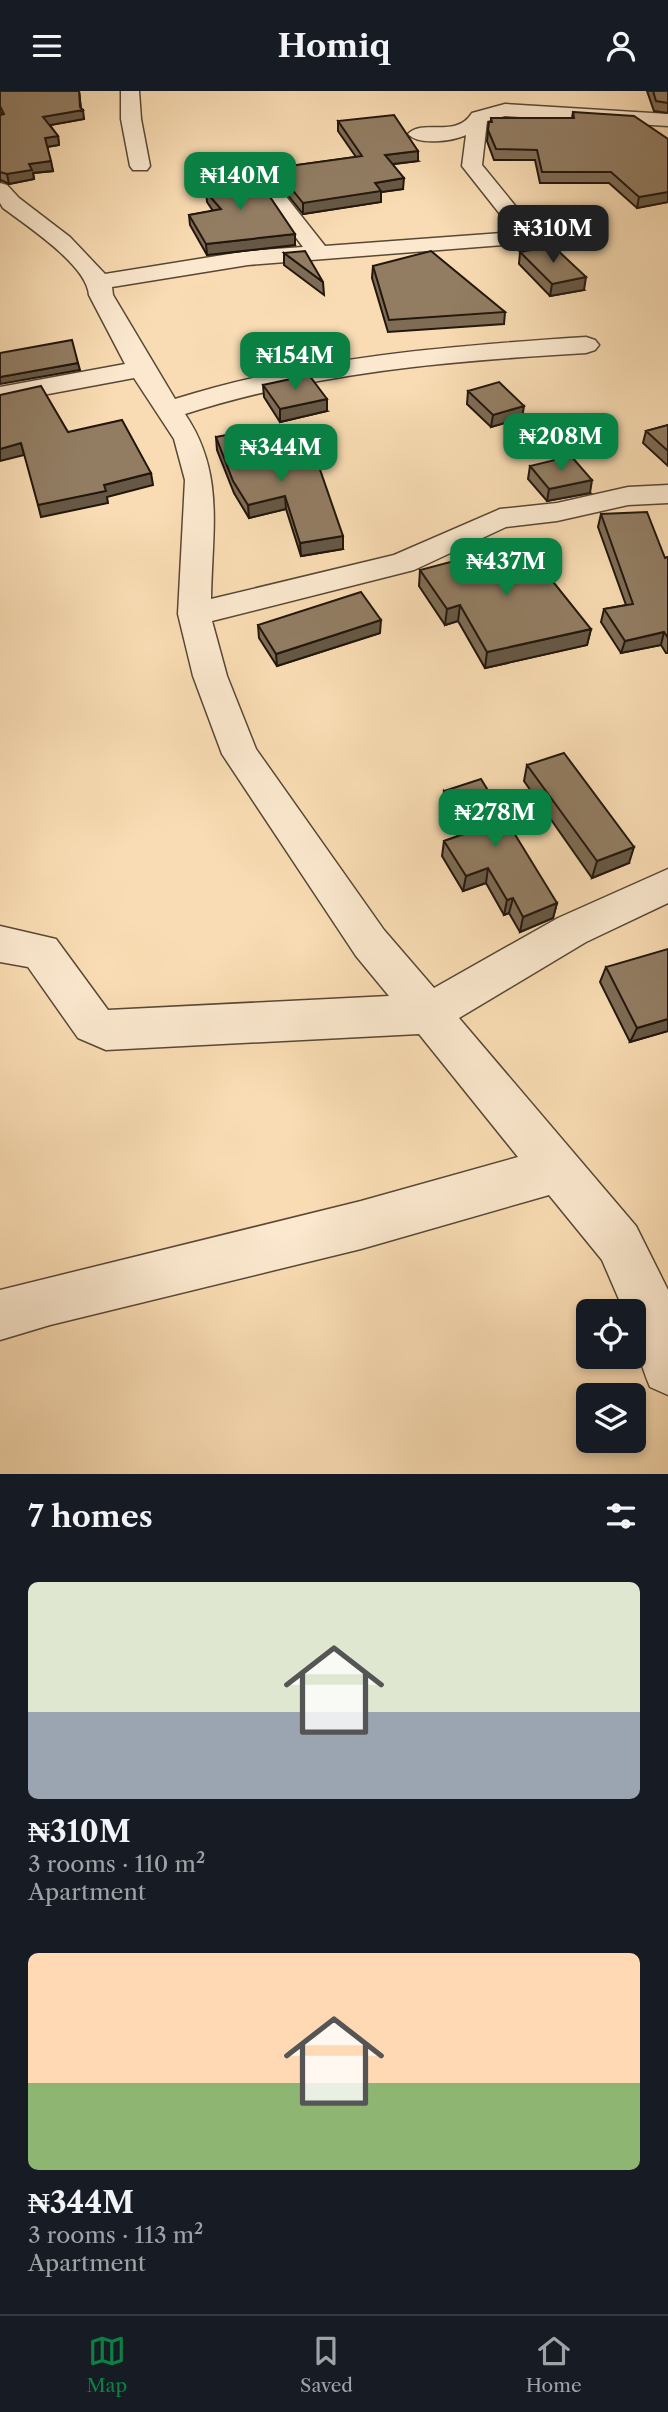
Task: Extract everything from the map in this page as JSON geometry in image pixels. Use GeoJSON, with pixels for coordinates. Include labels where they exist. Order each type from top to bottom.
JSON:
{"type":"FeatureCollection","features":[{"type":"Feature","properties":{"kind":"street"},"geometry":{"type":"LineString","coordinates":[[130,91],[131,119],[140,166]]}},
{"type":"Feature","properties":{"kind":"street"},"geometry":{"type":"LineString","coordinates":[[100,282],[248,258],[507,239],[524,230],[472,166],[479,117],[505,100],[610,118],[668,120]]}},
{"type":"Feature","properties":{"kind":"street"},"geometry":{"type":"LineString","coordinates":[[418,134],[451,134],[477,123]]}},
{"type":"Feature","properties":{"kind":"street"},"geometry":{"type":"LineString","coordinates":[[263,177],[265,189],[273,193],[319,253]]}},
{"type":"Feature","properties":{"kind":"street"},"geometry":{"type":"LineString","coordinates":[[0,189],[11,202],[62,242],[100,282],[101,295],[188,439],[199,480],[194,614],[210,676],[240,754],[370,943],[426,1014],[619,1243],[641,1284],[668,1369]]}},
{"type":"Feature","properties":{"kind":"street"},"geometry":{"type":"LineString","coordinates":[[169,410],[228,389],[398,358],[586,345]]}},
{"type":"Feature","properties":{"kind":"street"},"geometry":{"type":"LineString","coordinates":[[0,395],[143,368]]}},
{"type":"Feature","properties":{"kind":"street"},"geometry":{"type":"LineString","coordinates":[[194,614],[403,563],[500,518],[557,512],[628,496],[668,494]]}},
{"type":"Feature","properties":{"kind":"street"},"geometry":{"type":"LineString","coordinates":[[0,944],[41,952],[85,1015],[93,1024],[106,1030],[426,1014],[572,930],[668,885]]}},
{"type":"Feature","properties":{"kind":"street"},"geometry":{"type":"LineString","coordinates":[[0,1315],[50,1300],[360,1225],[558,1169]]}},
{"type":"Feature","properties":{"kind":"building"},"geometry":{"type":"Polygon","coordinates":[[[0,91],[79,91],[80,107],[83,110],[43,117],[58,136],[45,138],[51,161],[29,164],[32,170],[7,174],[0,172],[0,115],[4,114],[0,106],[0,91]]]}},
{"type":"Feature","properties":{"kind":"building"},"geometry":{"type":"Polygon","coordinates":[[[653,91],[668,91],[668,103],[656,101],[653,91]]]}},
{"type":"Feature","properties":{"kind":"building"},"geometry":{"type":"Polygon","coordinates":[[[573,112],[634,116],[668,139],[668,192],[639,197],[611,172],[542,172],[537,150],[496,149],[488,130],[491,118],[574,118],[573,112]]]}},
{"type":"Feature","properties":{"kind":"building"},"geometry":{"type":"Polygon","coordinates":[[[394,115],[418,151],[385,155],[404,178],[375,183],[381,191],[303,203],[275,168],[362,156],[338,121],[394,115]]]}},
{"type":"Feature","properties":{"kind":"building"},"geometry":{"type":"Polygon","coordinates":[[[250,171],[252,181],[264,188],[295,234],[206,244],[189,215],[221,209],[206,192],[220,189],[210,179],[250,171]]]}},
{"type":"Feature","properties":{"kind":"building"},"geometry":{"type":"Polygon","coordinates":[[[553,246],[586,277],[552,284],[520,252],[553,246]]]}},
{"type":"Feature","properties":{"kind":"building"},"geometry":{"type":"Polygon","coordinates":[[[305,251],[323,282],[284,253],[305,251]]]}},
{"type":"Feature","properties":{"kind":"building"},"geometry":{"type":"Polygon","coordinates":[[[431,251],[505,312],[389,320],[373,266],[431,251]]]}},
{"type":"Feature","properties":{"kind":"building"},"geometry":{"type":"Polygon","coordinates":[[[72,340],[78,363],[0,377],[0,353],[72,340]]]}},
{"type":"Feature","properties":{"kind":"building"},"geometry":{"type":"Polygon","coordinates":[[[309,375],[327,399],[280,409],[263,385],[309,375]]]}},
{"type":"Feature","properties":{"kind":"building"},"geometry":{"type":"Polygon","coordinates":[[[499,382],[524,406],[493,415],[468,391],[499,382]]]}},
{"type":"Feature","properties":{"kind":"building"},"geometry":{"type":"Polygon","coordinates":[[[41,386],[68,432],[122,420],[151,473],[104,485],[106,491],[38,505],[21,443],[0,449],[0,395],[41,386]]]}},
{"type":"Feature","properties":{"kind":"building"},"geometry":{"type":"Polygon","coordinates":[[[668,425],[668,451],[646,431],[668,425]]]}},
{"type":"Feature","properties":{"kind":"building"},"geometry":{"type":"Polygon","coordinates":[[[263,428],[281,467],[317,461],[343,536],[300,543],[285,496],[248,505],[233,481],[216,437],[263,428]]]}},
{"type":"Feature","properties":{"kind":"building"},"geometry":{"type":"Polygon","coordinates":[[[571,456],[592,480],[549,489],[530,466],[571,456]]]}},
{"type":"Feature","properties":{"kind":"building"},"geometry":{"type":"Polygon","coordinates":[[[647,512],[665,558],[668,557],[668,638],[664,632],[625,641],[604,609],[633,604],[601,514],[647,512]]]}},
{"type":"Feature","properties":{"kind":"building"},"geometry":{"type":"Polygon","coordinates":[[[522,543],[591,629],[487,652],[460,605],[447,609],[420,570],[522,543]]]}},
{"type":"Feature","properties":{"kind":"building"},"geometry":{"type":"Polygon","coordinates":[[[361,592],[381,620],[276,654],[258,625],[361,592]]]}},
{"type":"Feature","properties":{"kind":"building"},"geometry":{"type":"Polygon","coordinates":[[[564,753],[634,847],[597,861],[527,765],[564,753]]]}},
{"type":"Feature","properties":{"kind":"building"},"geometry":{"type":"Polygon","coordinates":[[[481,779],[557,903],[523,917],[513,898],[507,900],[488,868],[466,876],[444,841],[467,833],[444,791],[481,779]]]}},
{"type":"Feature","properties":{"kind":"building"},"geometry":{"type":"Polygon","coordinates":[[[668,949],[668,1019],[637,1028],[606,967],[668,949]]]}}]}
